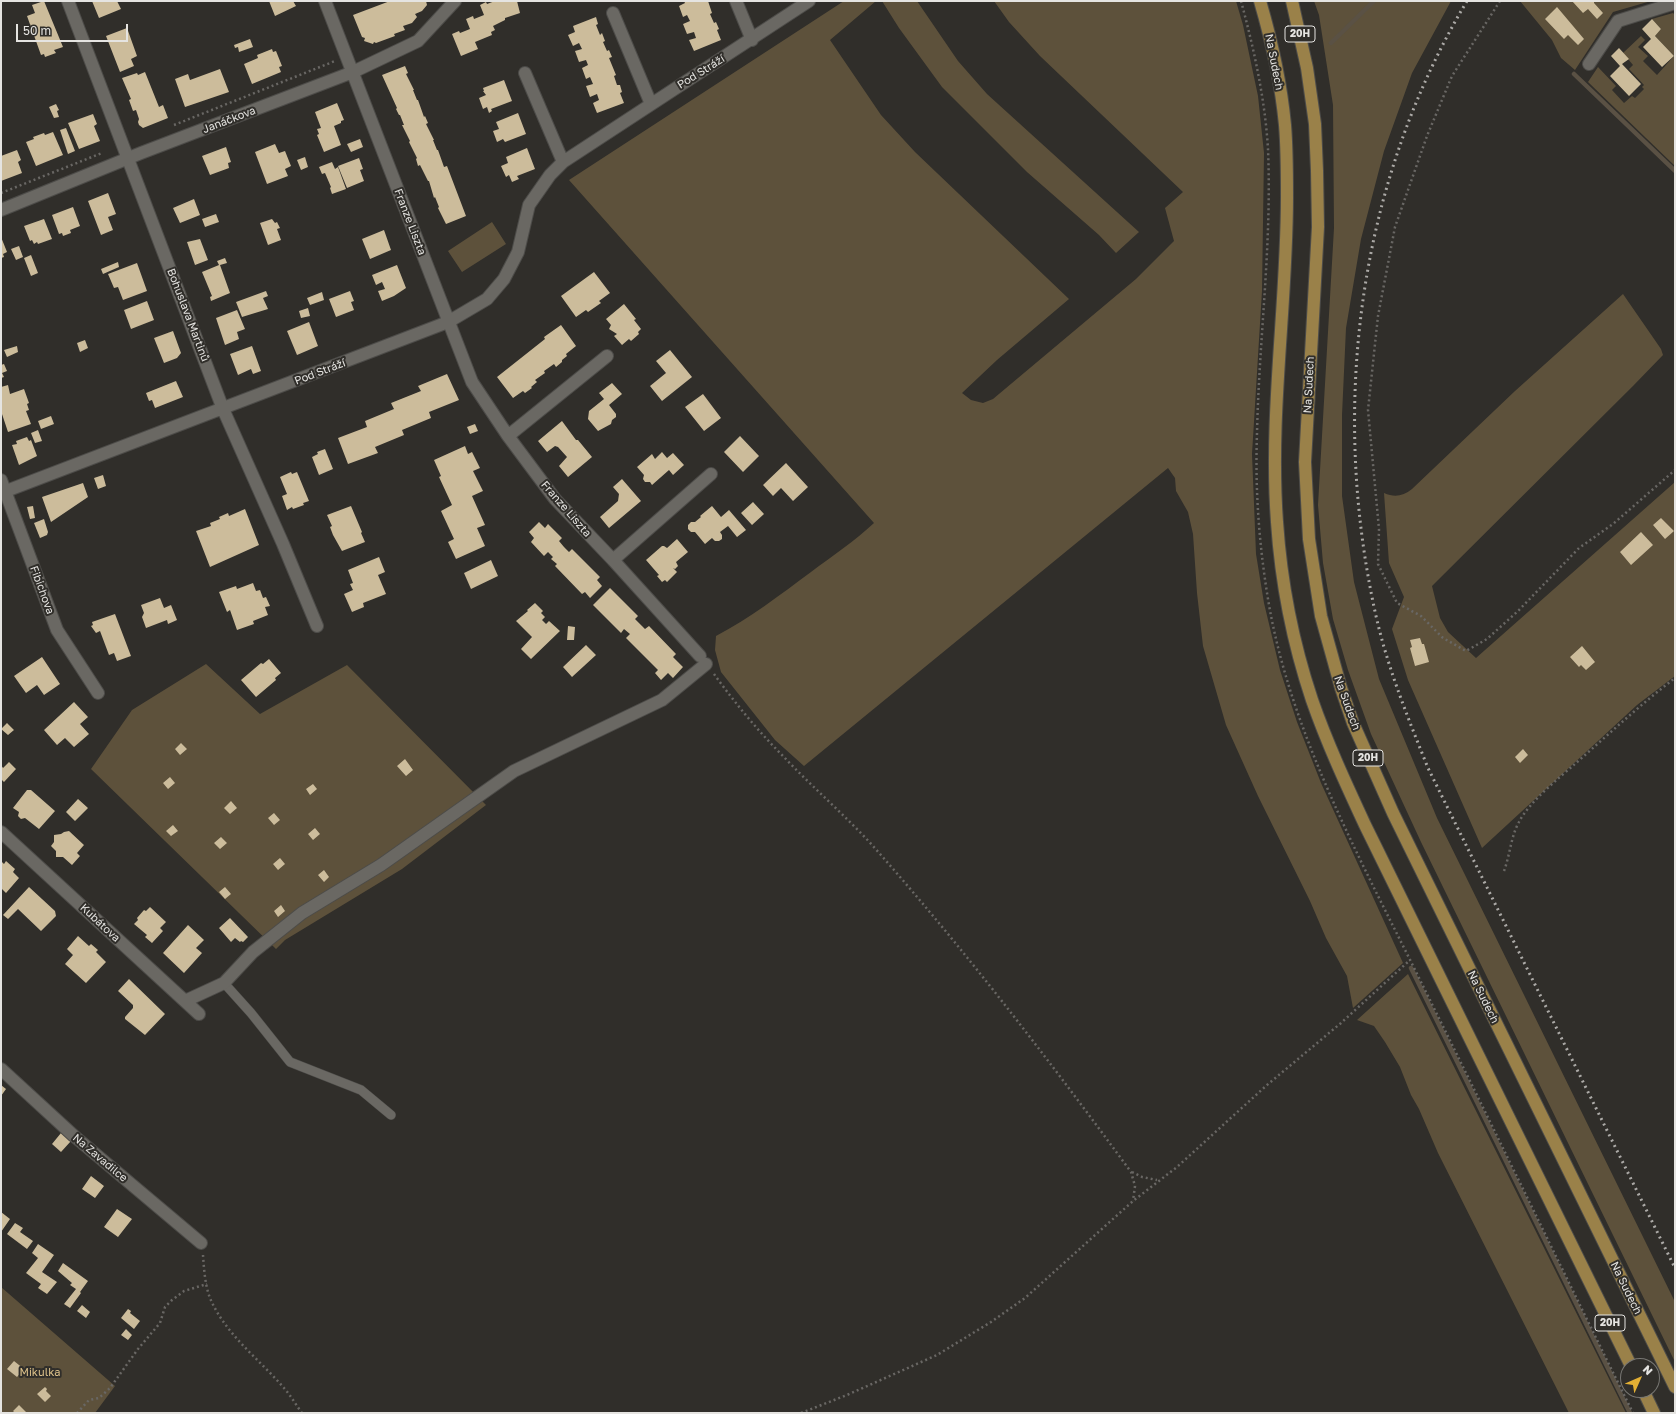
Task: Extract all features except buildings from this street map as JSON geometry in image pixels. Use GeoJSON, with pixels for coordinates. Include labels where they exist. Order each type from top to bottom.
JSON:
{"type":"FeatureCollection","features":[{"type":"Feature","properties":{"kind":"main road","name":"Na Sudech"},"geometry":{"type":"LineString","coordinates":[[1260,1],[1269,32],[1278,77],[1285,126],[1287,230],[1276,426],[1275,489],[1284,588],[1301,662],[1325,734],[1365,825],[1627,1358]]}},
{"type":"Feature","properties":{"kind":"main road","name":"Na Sudech"},"geometry":{"type":"LineString","coordinates":[[1292,1],[1307,68],[1315,124],[1318,227],[1306,438],[1306,501],[1314,578],[1330,652],[1353,723],[1393,813],[1675,1387]]}},
{"type":"Feature","properties":{"kind":"main road"},"geometry":{"type":"LineString","coordinates":[[1647,1398],[1654,1413]]}},
{"type":"Feature","properties":{"kind":"street","name":"Bohuslava Martinů"},"geometry":{"type":"LineString","coordinates":[[68,1],[124,144],[223,409],[317,626]]}},
{"type":"Feature","properties":{"kind":"street","name":"Franze Liszta"},"geometry":{"type":"LineString","coordinates":[[325,1],[472,382],[508,436],[555,499],[613,560],[703,660]]}},
{"type":"Feature","properties":{"kind":"street","name":"Janáčkova"},"geometry":{"type":"LineString","coordinates":[[1,210],[129,158],[353,72],[418,41],[443,6],[455,1]]}},
{"type":"Feature","properties":{"kind":"street"},"geometry":{"type":"LineString","coordinates":[[736,1],[752,40]]}},
{"type":"Feature","properties":{"kind":"street","name":"Pod Stráží"},"geometry":{"type":"LineString","coordinates":[[3,492],[448,322],[487,300],[504,278],[518,252],[529,205],[550,175],[563,162],[752,40],[809,1]]}},
{"type":"Feature","properties":{"kind":"street"},"geometry":{"type":"LineString","coordinates":[[1589,64],[1618,21],[1675,3]]}},
{"type":"Feature","properties":{"kind":"street"},"geometry":{"type":"LineString","coordinates":[[613,13],[651,104]]}},
{"type":"Feature","properties":{"kind":"street"},"geometry":{"type":"LineString","coordinates":[[525,73],[563,162]]}},
{"type":"Feature","properties":{"kind":"street"},"geometry":{"type":"LineString","coordinates":[[508,436],[607,356]]}},
{"type":"Feature","properties":{"kind":"street"},"geometry":{"type":"LineString","coordinates":[[613,560],[710,474]]}},
{"type":"Feature","properties":{"kind":"street","name":"Fibichova"},"geometry":{"type":"LineString","coordinates":[[1,480],[3,492],[57,630],[98,693]]}},
{"type":"Feature","properties":{"kind":"street"},"geometry":{"type":"LineString","coordinates":[[185,1001],[224,983],[253,952],[302,913],[380,865],[514,771],[662,700],[703,660]]}},
{"type":"Feature","properties":{"kind":"street","name":"Kubátova"},"geometry":{"type":"LineString","coordinates":[[1,832],[199,1014]]}},
{"type":"Feature","properties":{"kind":"street","name":"Na Zavadilce"},"geometry":{"type":"LineString","coordinates":[[1,1069],[74,1136],[201,1243]]}},
{"type":"Feature","properties":{"kind":"lane"},"geometry":{"type":"LineString","coordinates":[[224,983],[251,1013],[290,1062],[361,1090],[391,1115]]}},
{"type":"Feature","properties":{"kind":"path"},"geometry":{"type":"LineString","coordinates":[[1500,1],[1452,76],[1427,136],[1395,227],[1378,316],[1368,410],[1379,529],[1378,564],[1396,603],[1421,616],[1443,638],[1466,651],[1487,639],[1518,611],[1579,548],[1613,524],[1675,470]]}},
{"type":"Feature","properties":{"kind":"path"},"geometry":{"type":"LineString","coordinates":[[172,125],[346,56]]}},
{"type":"Feature","properties":{"kind":"path"},"geometry":{"type":"LineString","coordinates":[[1,192],[124,144]]}},
{"type":"Feature","properties":{"kind":"path"},"geometry":{"type":"LineString","coordinates":[[703,660],[754,725],[872,845],[926,906],[1060,1074],[1131,1172],[1135,1186],[1133,1200]]}},
{"type":"Feature","properties":{"kind":"path"},"geometry":{"type":"LineString","coordinates":[[1504,871],[1510,857],[1514,832],[1519,821],[1542,793],[1649,698],[1675,678]]}},
{"type":"Feature","properties":{"kind":"path"},"geometry":{"type":"LineString","coordinates":[[801,1413],[847,1395],[937,1355],[991,1322],[1025,1298],[1133,1200],[1177,1166],[1267,1085],[1341,1023],[1410,960]]}},
{"type":"Feature","properties":{"kind":"path"},"geometry":{"type":"LineString","coordinates":[[1131,1172],[1151,1180],[1158,1180]]}},
{"type":"Feature","properties":{"kind":"path"},"geometry":{"type":"LineString","coordinates":[[201,1243],[210,1297],[221,1320],[285,1389],[302,1413]]}},
{"type":"Feature","properties":{"kind":"path"},"geometry":{"type":"LineString","coordinates":[[77,1413],[89,1400],[99,1398],[110,1388],[138,1349],[160,1323],[165,1307],[172,1300],[184,1291],[207,1284]]}},
{"type":"Feature","properties":{"kind":"green space"},"geometry":{"type":"Polygon","coordinates":[[[844,1],[876,1],[830,40],[881,115],[915,152],[1069,299],[997,360],[962,393],[971,400],[983,403],[993,399],[1136,279],[1174,241],[1165,208],[1183,192],[1040,56],[1009,22],[994,1],[1236,1],[1243,25],[1258,96],[1264,153],[1262,291],[1252,454],[1256,554],[1264,603],[1280,670],[1297,722],[1321,783],[1403,963],[1353,1008],[1347,976],[1326,938],[1310,901],[1258,796],[1226,725],[1203,646],[1197,593],[1193,534],[1188,512],[1176,491],[1175,478],[1168,468],[804,766],[775,740],[721,672],[715,650],[716,636],[741,622],[776,598],[867,530],[874,523],[569,180],[844,1]]]}},
{"type":"Feature","properties":{"kind":"green space"},"geometry":{"type":"Polygon","coordinates":[[[882,1],[917,1],[958,61],[987,94],[1139,232],[1116,253],[1099,235],[1027,172],[942,87],[899,28],[882,1]]]}},
{"type":"Feature","properties":{"kind":"green space"},"geometry":{"type":"Polygon","coordinates":[[[1314,1],[1451,1],[1412,73],[1384,151],[1361,239],[1346,328],[1342,415],[1342,496],[1354,582],[1379,679],[1437,818],[1675,1302],[1675,1362],[1421,842],[1371,734],[1348,670],[1333,619],[1323,563],[1318,505],[1334,228],[1333,105],[1319,15],[1314,1]]]}},
{"type":"Feature","properties":{"kind":"green space"},"geometry":{"type":"Polygon","coordinates":[[[1520,1],[1651,1],[1613,12],[1575,70],[1561,58],[1552,40],[1520,1]]]}},
{"type":"Feature","properties":{"kind":"green space"},"geometry":{"type":"Polygon","coordinates":[[[1673,13],[1675,15],[1675,166],[1588,82],[1598,67],[1616,86],[1612,90],[1624,103],[1632,96],[1635,98],[1644,89],[1642,87],[1644,85],[1629,69],[1633,65],[1623,53],[1641,36],[1645,40],[1638,47],[1648,56],[1643,61],[1657,75],[1674,56],[1655,36],[1661,29],[1652,19],[1673,13]]]}},
{"type":"Feature","properties":{"kind":"green space"},"geometry":{"type":"Polygon","coordinates":[[[492,222],[506,244],[462,272],[448,251],[492,222]]]}},
{"type":"Feature","properties":{"kind":"green space"},"geometry":{"type":"Polygon","coordinates":[[[1623,294],[1661,349],[1663,355],[1432,586],[1440,618],[1448,632],[1476,658],[1675,482],[1675,676],[1637,705],[1482,848],[1408,680],[1392,629],[1404,597],[1389,563],[1384,493],[1399,496],[1412,489],[1515,391],[1623,294]]]}},
{"type":"Feature","properties":{"kind":"green space"},"geometry":{"type":"Polygon","coordinates":[[[206,664],[260,714],[347,665],[486,805],[402,869],[285,940],[276,949],[91,769],[132,710],[206,664]]]}},
{"type":"Feature","properties":{"kind":"green space"},"geometry":{"type":"Polygon","coordinates":[[[1408,974],[1626,1413],[1569,1413],[1438,1153],[1419,1109],[1411,1095],[1400,1067],[1374,1026],[1357,1020],[1408,974]]]}},
{"type":"Feature","properties":{"kind":"green space","name":"Mikulka"},"geometry":{"type":"Polygon","coordinates":[[[1,1287],[115,1386],[95,1413],[1,1413],[1,1287]]]}},
{"type":"Feature","properties":{"kind":"waterway"},"geometry":{"type":"LineString","coordinates":[[1331,43],[1374,1]]}},
{"type":"Feature","properties":{"kind":"waterway"},"geometry":{"type":"LineString","coordinates":[[1574,74],[1675,171]]}},
{"type":"Feature","properties":{"kind":"waterway"},"geometry":{"type":"LineString","coordinates":[[1411,968],[1630,1413]]}},
{"type":"Feature","properties":{"kind":"railway"},"geometry":{"type":"LineString","coordinates":[[1467,1],[1430,72],[1400,146],[1378,222],[1363,300],[1356,379],[1355,458],[1362,538],[1376,616],[1386,655],[1428,768],[1675,1268]]}}]}
